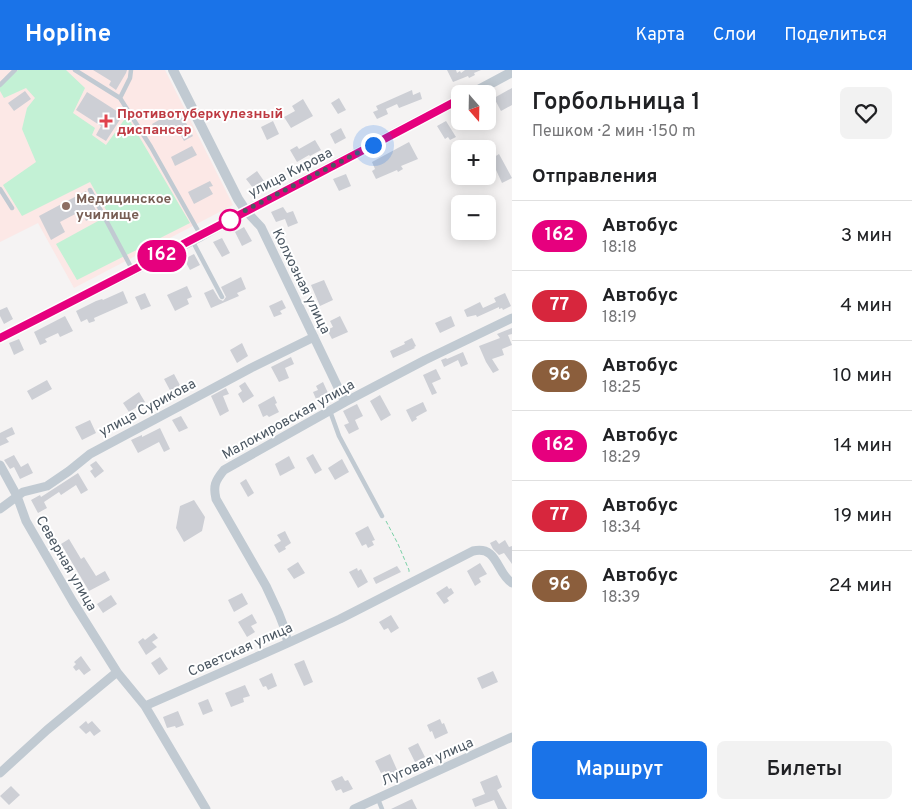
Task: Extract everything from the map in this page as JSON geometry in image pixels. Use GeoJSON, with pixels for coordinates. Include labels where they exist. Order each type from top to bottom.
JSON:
{"type":"FeatureCollection","features":[{"type":"Feature","properties":{"kind":"street","name":"Колхозная улица"},"geometry":{"type":"LineString","coordinates":[[173,70],[238,199],[261,227],[345,402]]}},
{"type":"Feature","properties":{"kind":"street"},"geometry":{"type":"LineString","coordinates":[[488,85],[512,72]]}},
{"type":"Feature","properties":{"kind":"street","name":"улица Кирова"},"geometry":{"type":"LineString","coordinates":[[0,338],[197,238],[246,210],[451,104]]}},
{"type":"Feature","properties":{"kind":"street","name":"Малокировская улица"},"geometry":{"type":"LineString","coordinates":[[288,643],[284,626],[266,586],[216,499],[214,486],[217,478],[224,470],[345,402],[425,360],[512,318]]}},
{"type":"Feature","properties":{"kind":"street","name":"улица Сурикова"},"geometry":{"type":"LineString","coordinates":[[0,509],[23,492],[47,486],[90,454],[251,368],[314,337]]}},
{"type":"Feature","properties":{"kind":"street","name":"Северная улица"},"geometry":{"type":"LineString","coordinates":[[0,465],[26,521],[73,602],[117,672]]}},
{"type":"Feature","properties":{"kind":"street","name":"Советская улица"},"geometry":{"type":"LineString","coordinates":[[145,706],[340,619],[459,557],[479,549],[485,550],[495,559],[506,579],[512,583]]}},
{"type":"Feature","properties":{"kind":"street"},"geometry":{"type":"LineString","coordinates":[[0,773],[46,730],[117,672],[145,706],[206,809]]}},
{"type":"Feature","properties":{"kind":"street","name":"Луговая улица"},"geometry":{"type":"LineString","coordinates":[[354,809],[512,737]]}},
{"type":"Feature","properties":{"kind":"lane"},"geometry":{"type":"LineString","coordinates":[[0,85],[15,70]]}},
{"type":"Feature","properties":{"kind":"lane"},"geometry":{"type":"LineString","coordinates":[[75,70],[120,98],[151,147],[197,238],[222,297]]}},
{"type":"Feature","properties":{"kind":"lane"},"geometry":{"type":"LineString","coordinates":[[120,98],[130,78],[131,70]]}},
{"type":"Feature","properties":{"kind":"lane"},"geometry":{"type":"LineString","coordinates":[[0,190],[12,208]]}},
{"type":"Feature","properties":{"kind":"lane"},"geometry":{"type":"LineString","coordinates":[[90,190],[133,270]]}},
{"type":"Feature","properties":{"kind":"lane"},"geometry":{"type":"LineString","coordinates":[[330,411],[339,436],[382,516]]}},
{"type":"Feature","properties":{"kind":"lane"},"geometry":{"type":"LineString","coordinates":[[378,798],[382,809]]}},
{"type":"Feature","properties":{"kind":"path"},"geometry":{"type":"LineString","coordinates":[[382,516],[398,544],[409,570],[409,583]]}},
{"type":"Feature","properties":{"kind":"shaded area"},"geometry":{"type":"Polygon","coordinates":[[[0,70],[165,70],[233,205],[74,288],[38,223],[0,242],[0,70]]]}},
{"type":"Feature","properties":{"kind":"green space"},"geometry":{"type":"Polygon","coordinates":[[[18,70],[66,70],[85,88],[73,113],[95,128],[92,135],[106,145],[127,116],[190,223],[77,280],[56,244],[109,215],[90,182],[22,216],[3,185],[36,162],[22,129],[27,108],[35,98],[26,88],[4,98],[0,91],[0,85],[18,70]]]}},
{"type":"Feature","properties":{"kind":"building"},"geometry":{"type":"Polygon","coordinates":[[[93,70],[127,70],[116,90],[109,85],[111,81],[93,70]]]}},
{"type":"Feature","properties":{"kind":"building"},"geometry":{"type":"Polygon","coordinates":[[[447,70],[456,70],[457,73],[460,71],[461,73],[465,70],[481,70],[469,78],[468,76],[453,82],[447,70]]]}},
{"type":"Feature","properties":{"kind":"building"},"geometry":{"type":"Polygon","coordinates":[[[512,88],[512,105],[501,111],[496,102],[496,97],[512,88]]]}},
{"type":"Feature","properties":{"kind":"building"},"geometry":{"type":"Polygon","coordinates":[[[412,90],[413,95],[420,92],[422,99],[399,108],[397,104],[386,109],[388,114],[377,119],[373,112],[378,110],[376,106],[412,90]]]}},
{"type":"Feature","properties":{"kind":"building"},"geometry":{"type":"Polygon","coordinates":[[[25,91],[31,99],[14,111],[8,103],[25,91]]]}},
{"type":"Feature","properties":{"kind":"building","name":"Противотуберкулезный диспансер"},"geometry":{"type":"Polygon","coordinates":[[[87,92],[123,115],[106,141],[96,135],[101,126],[76,110],[87,92]]]}},
{"type":"Feature","properties":{"kind":"building"},"geometry":{"type":"Polygon","coordinates":[[[339,98],[346,110],[338,114],[331,103],[339,98]]]}},
{"type":"Feature","properties":{"kind":"building"},"geometry":{"type":"Polygon","coordinates":[[[303,99],[313,116],[291,128],[284,117],[295,111],[292,106],[303,99]]]}},
{"type":"Feature","properties":{"kind":"building"},"geometry":{"type":"Polygon","coordinates":[[[173,112],[178,120],[183,117],[193,136],[184,141],[175,125],[158,134],[152,124],[173,112]]]}},
{"type":"Feature","properties":{"kind":"building"},"geometry":{"type":"Polygon","coordinates":[[[273,121],[279,134],[267,140],[261,127],[273,121]]]}},
{"type":"Feature","properties":{"kind":"building"},"geometry":{"type":"Polygon","coordinates":[[[446,121],[456,137],[450,140],[448,137],[445,139],[437,126],[446,121]]]}},
{"type":"Feature","properties":{"kind":"building"},"geometry":{"type":"Polygon","coordinates":[[[341,128],[346,138],[335,144],[330,134],[341,128]]]}},
{"type":"Feature","properties":{"kind":"building"},"geometry":{"type":"Polygon","coordinates":[[[315,140],[321,150],[297,162],[290,150],[297,146],[299,149],[315,140]]]}},
{"type":"Feature","properties":{"kind":"building"},"geometry":{"type":"Polygon","coordinates":[[[409,142],[418,159],[401,166],[403,169],[398,172],[397,170],[376,179],[372,171],[375,169],[372,162],[409,142]]]}},
{"type":"Feature","properties":{"kind":"building"},"geometry":{"type":"Polygon","coordinates":[[[192,146],[197,155],[175,166],[171,157],[192,146]]]}},
{"type":"Feature","properties":{"kind":"building"},"geometry":{"type":"Polygon","coordinates":[[[499,154],[512,178],[502,183],[496,170],[496,156],[499,154]]]}},
{"type":"Feature","properties":{"kind":"building"},"geometry":{"type":"Polygon","coordinates":[[[257,171],[264,181],[253,188],[246,179],[257,171]]]}},
{"type":"Feature","properties":{"kind":"building"},"geometry":{"type":"Polygon","coordinates":[[[346,174],[351,186],[339,191],[333,179],[346,174]]]}},
{"type":"Feature","properties":{"kind":"building"},"geometry":{"type":"Polygon","coordinates":[[[210,181],[213,186],[209,187],[213,194],[194,204],[188,192],[210,181]]]}},
{"type":"Feature","properties":{"kind":"building"},"geometry":{"type":"Polygon","coordinates":[[[86,191],[98,214],[86,221],[81,211],[60,222],[65,232],[51,240],[39,216],[86,191]]]}},
{"type":"Feature","properties":{"kind":"building"},"geometry":{"type":"Polygon","coordinates":[[[283,207],[287,213],[293,211],[298,223],[288,227],[285,219],[276,222],[271,212],[283,207]]]}},
{"type":"Feature","properties":{"kind":"building"},"geometry":{"type":"Polygon","coordinates":[[[244,227],[252,241],[242,246],[235,232],[244,227]]]}},
{"type":"Feature","properties":{"kind":"building"},"geometry":{"type":"Polygon","coordinates":[[[222,238],[230,253],[222,257],[213,242],[222,238]]]}},
{"type":"Feature","properties":{"kind":"building"},"geometry":{"type":"Polygon","coordinates":[[[194,254],[200,265],[190,270],[184,259],[194,254]]]}},
{"type":"Feature","properties":{"kind":"building"},"geometry":{"type":"Polygon","coordinates":[[[241,277],[246,289],[237,293],[239,296],[211,308],[204,293],[213,289],[219,299],[223,301],[226,297],[221,287],[241,277]]]}},
{"type":"Feature","properties":{"kind":"building"},"geometry":{"type":"Polygon","coordinates":[[[324,280],[333,300],[320,306],[311,285],[324,280]]]}},
{"type":"Feature","properties":{"kind":"building"},"geometry":{"type":"Polygon","coordinates":[[[187,286],[192,297],[187,299],[189,304],[175,311],[167,295],[187,286]]]}},
{"type":"Feature","properties":{"kind":"building"},"geometry":{"type":"Polygon","coordinates":[[[123,291],[128,303],[94,318],[95,321],[89,323],[87,319],[81,322],[76,311],[123,291]]]}},
{"type":"Feature","properties":{"kind":"building"},"geometry":{"type":"Polygon","coordinates":[[[145,293],[151,306],[141,310],[135,297],[145,293]]]}},
{"type":"Feature","properties":{"kind":"building"},"geometry":{"type":"Polygon","coordinates":[[[505,293],[511,306],[503,310],[502,308],[499,309],[499,307],[477,317],[476,315],[467,317],[464,310],[480,302],[483,308],[496,302],[494,298],[505,293]]]}},
{"type":"Feature","properties":{"kind":"building"},"geometry":{"type":"Polygon","coordinates":[[[282,300],[286,308],[280,311],[282,314],[274,317],[269,306],[282,300]]]}},
{"type":"Feature","properties":{"kind":"building"},"geometry":{"type":"Polygon","coordinates":[[[7,307],[13,319],[4,324],[0,316],[0,310],[7,307]]]}},
{"type":"Feature","properties":{"kind":"building"},"geometry":{"type":"Polygon","coordinates":[[[65,316],[73,331],[60,337],[58,333],[45,339],[47,342],[40,345],[34,332],[65,316]]]}},
{"type":"Feature","properties":{"kind":"building"},"geometry":{"type":"Polygon","coordinates":[[[340,316],[348,332],[332,339],[327,330],[333,327],[330,321],[340,316]]]}},
{"type":"Feature","properties":{"kind":"building"},"geometry":{"type":"Polygon","coordinates":[[[451,316],[455,326],[440,333],[435,323],[451,316]]]}},
{"type":"Feature","properties":{"kind":"building"},"geometry":{"type":"Polygon","coordinates":[[[512,328],[512,334],[508,335],[512,345],[502,349],[504,355],[492,359],[499,370],[493,373],[479,346],[500,338],[497,334],[512,328]]]}},
{"type":"Feature","properties":{"kind":"building"},"geometry":{"type":"Polygon","coordinates":[[[412,338],[416,346],[415,348],[393,358],[390,351],[405,344],[404,342],[412,338]]]}},
{"type":"Feature","properties":{"kind":"building"},"geometry":{"type":"Polygon","coordinates":[[[19,339],[24,350],[14,355],[9,343],[19,339]]]}},
{"type":"Feature","properties":{"kind":"building"},"geometry":{"type":"Polygon","coordinates":[[[242,343],[248,356],[237,363],[230,350],[242,343]]]}},
{"type":"Feature","properties":{"kind":"building"},"geometry":{"type":"Polygon","coordinates":[[[463,352],[468,364],[461,367],[458,360],[444,367],[441,360],[463,352]]]}},
{"type":"Feature","properties":{"kind":"building"},"geometry":{"type":"Polygon","coordinates":[[[291,357],[294,364],[285,368],[289,378],[279,382],[271,367],[291,357]]]}},
{"type":"Feature","properties":{"kind":"building"},"geometry":{"type":"Polygon","coordinates":[[[436,369],[441,379],[432,383],[437,393],[432,395],[423,375],[436,369]]]}},
{"type":"Feature","properties":{"kind":"building"},"geometry":{"type":"Polygon","coordinates":[[[174,374],[182,389],[172,394],[164,379],[174,374]]]}},
{"type":"Feature","properties":{"kind":"building"},"geometry":{"type":"Polygon","coordinates":[[[47,380],[52,389],[32,400],[27,391],[47,380]]]}},
{"type":"Feature","properties":{"kind":"building"},"geometry":{"type":"Polygon","coordinates":[[[245,382],[254,396],[243,403],[238,394],[242,391],[239,386],[245,382]]]}},
{"type":"Feature","properties":{"kind":"building"},"geometry":{"type":"Polygon","coordinates":[[[323,382],[328,393],[316,399],[313,392],[318,390],[316,386],[323,382]]]}},
{"type":"Feature","properties":{"kind":"building"},"geometry":{"type":"Polygon","coordinates":[[[226,388],[229,394],[223,396],[229,411],[220,416],[211,396],[226,388]]]}},
{"type":"Feature","properties":{"kind":"building"},"geometry":{"type":"Polygon","coordinates":[[[139,392],[145,402],[129,412],[123,403],[139,392]]]}},
{"type":"Feature","properties":{"kind":"building"},"geometry":{"type":"Polygon","coordinates":[[[380,395],[391,415],[381,421],[370,401],[380,395]]]}},
{"type":"Feature","properties":{"kind":"building"},"geometry":{"type":"Polygon","coordinates":[[[274,396],[279,412],[269,417],[267,415],[263,417],[258,405],[274,396]]]}},
{"type":"Feature","properties":{"kind":"building"},"geometry":{"type":"Polygon","coordinates":[[[423,402],[427,411],[416,417],[417,419],[412,422],[406,410],[423,402]]]}},
{"type":"Feature","properties":{"kind":"building"},"geometry":{"type":"Polygon","coordinates":[[[357,404],[363,416],[355,420],[359,429],[349,434],[344,425],[349,423],[343,411],[357,404]]]}},
{"type":"Feature","properties":{"kind":"building"},"geometry":{"type":"Polygon","coordinates":[[[181,416],[188,428],[179,432],[172,420],[181,416]]]}},
{"type":"Feature","properties":{"kind":"building"},"geometry":{"type":"Polygon","coordinates":[[[90,420],[96,433],[82,440],[75,427],[90,420]]]}},
{"type":"Feature","properties":{"kind":"building"},"geometry":{"type":"Polygon","coordinates":[[[12,427],[15,434],[6,438],[9,442],[0,446],[0,433],[12,427]]]}},
{"type":"Feature","properties":{"kind":"building"},"geometry":{"type":"Polygon","coordinates":[[[160,428],[170,449],[164,452],[159,442],[138,453],[131,440],[160,428]]]}},
{"type":"Feature","properties":{"kind":"building"},"geometry":{"type":"Polygon","coordinates":[[[313,454],[322,470],[315,474],[306,458],[313,454]]]}},
{"type":"Feature","properties":{"kind":"building"},"geometry":{"type":"Polygon","coordinates":[[[14,455],[21,467],[28,463],[33,473],[20,479],[14,467],[10,469],[4,460],[14,455]]]}},
{"type":"Feature","properties":{"kind":"building"},"geometry":{"type":"Polygon","coordinates":[[[289,456],[295,468],[280,476],[275,464],[289,456]]]}},
{"type":"Feature","properties":{"kind":"building"},"geometry":{"type":"Polygon","coordinates":[[[342,459],[349,472],[335,480],[328,468],[342,459]]]}},
{"type":"Feature","properties":{"kind":"building"},"geometry":{"type":"Polygon","coordinates":[[[96,461],[104,471],[95,478],[90,471],[93,469],[90,465],[96,461]]]}},
{"type":"Feature","properties":{"kind":"building"},"geometry":{"type":"Polygon","coordinates":[[[78,473],[88,490],[81,494],[76,485],[61,495],[59,492],[44,502],[47,508],[38,513],[31,500],[40,495],[41,497],[78,473]]]}},
{"type":"Feature","properties":{"kind":"building"},"geometry":{"type":"Polygon","coordinates":[[[246,479],[254,493],[248,497],[240,483],[246,479]]]}},
{"type":"Feature","properties":{"kind":"building"},"geometry":{"type":"Polygon","coordinates":[[[194,500],[205,517],[202,531],[184,542],[176,528],[180,506],[194,500]]]}},
{"type":"Feature","properties":{"kind":"building"},"geometry":{"type":"Polygon","coordinates":[[[368,526],[375,540],[372,541],[374,545],[368,548],[366,544],[362,546],[355,533],[368,526]]]}},
{"type":"Feature","properties":{"kind":"building"},"geometry":{"type":"Polygon","coordinates":[[[285,531],[291,543],[279,553],[274,545],[281,541],[277,535],[285,531]]]}},
{"type":"Feature","properties":{"kind":"building"},"geometry":{"type":"Polygon","coordinates":[[[69,539],[81,559],[84,557],[96,576],[105,571],[110,580],[89,591],[61,544],[69,539]]]}},
{"type":"Feature","properties":{"kind":"building"},"geometry":{"type":"Polygon","coordinates":[[[496,540],[499,544],[505,540],[509,547],[512,546],[512,564],[504,553],[499,555],[493,549],[490,543],[496,540]]]}},
{"type":"Feature","properties":{"kind":"building"},"geometry":{"type":"Polygon","coordinates":[[[298,562],[305,573],[294,579],[287,569],[298,562]]]}},
{"type":"Feature","properties":{"kind":"building"},"geometry":{"type":"Polygon","coordinates":[[[480,563],[487,574],[479,578],[481,582],[475,586],[467,571],[480,563]]]}},
{"type":"Feature","properties":{"kind":"building"},"geometry":{"type":"Polygon","coordinates":[[[397,566],[401,572],[376,584],[373,578],[397,566]]]}},
{"type":"Feature","properties":{"kind":"building"},"geometry":{"type":"Polygon","coordinates":[[[357,568],[358,571],[361,569],[368,582],[358,588],[349,572],[357,568]]]}},
{"type":"Feature","properties":{"kind":"building"},"geometry":{"type":"Polygon","coordinates":[[[447,586],[454,593],[447,598],[449,601],[444,604],[436,593],[447,586]]]}},
{"type":"Feature","properties":{"kind":"building"},"geometry":{"type":"Polygon","coordinates":[[[242,593],[248,604],[234,612],[228,600],[242,593]]]}},
{"type":"Feature","properties":{"kind":"building"},"geometry":{"type":"Polygon","coordinates":[[[111,595],[117,604],[103,613],[97,604],[111,595]]]}},
{"type":"Feature","properties":{"kind":"building"},"geometry":{"type":"Polygon","coordinates":[[[252,614],[257,623],[251,626],[255,632],[247,637],[238,622],[252,614]]]}},
{"type":"Feature","properties":{"kind":"building"},"geometry":{"type":"Polygon","coordinates":[[[391,615],[399,628],[391,633],[388,628],[384,630],[379,622],[391,615]]]}},
{"type":"Feature","properties":{"kind":"building"},"geometry":{"type":"Polygon","coordinates":[[[154,633],[158,638],[152,642],[157,647],[146,655],[138,642],[143,638],[145,640],[154,633]]]}},
{"type":"Feature","properties":{"kind":"building"},"geometry":{"type":"Polygon","coordinates":[[[81,656],[91,670],[84,675],[79,669],[76,671],[73,667],[76,664],[74,662],[81,656]]]}},
{"type":"Feature","properties":{"kind":"building"},"geometry":{"type":"Polygon","coordinates":[[[160,657],[168,669],[159,675],[151,663],[160,657]]]}},
{"type":"Feature","properties":{"kind":"building"},"geometry":{"type":"Polygon","coordinates":[[[304,660],[313,682],[304,686],[294,664],[304,660]]]}},
{"type":"Feature","properties":{"kind":"building"},"geometry":{"type":"Polygon","coordinates":[[[493,671],[498,682],[482,689],[477,678],[493,671]]]}},
{"type":"Feature","properties":{"kind":"building"},"geometry":{"type":"Polygon","coordinates":[[[272,673],[277,686],[268,690],[266,686],[263,687],[259,679],[272,673]]]}},
{"type":"Feature","properties":{"kind":"building"},"geometry":{"type":"Polygon","coordinates":[[[245,685],[250,696],[243,698],[244,702],[231,707],[225,693],[245,685]]]}},
{"type":"Feature","properties":{"kind":"building"},"geometry":{"type":"Polygon","coordinates":[[[208,699],[213,711],[203,715],[198,703],[208,699]]]}},
{"type":"Feature","properties":{"kind":"building"},"geometry":{"type":"Polygon","coordinates":[[[178,711],[184,725],[176,728],[175,726],[167,728],[163,717],[178,711]]]}},
{"type":"Feature","properties":{"kind":"building"},"geometry":{"type":"Polygon","coordinates":[[[440,719],[448,733],[435,739],[427,725],[440,719]]]}},
{"type":"Feature","properties":{"kind":"building"},"geometry":{"type":"Polygon","coordinates":[[[86,721],[88,724],[92,721],[101,731],[94,736],[90,731],[86,734],[79,727],[86,721]]]}},
{"type":"Feature","properties":{"kind":"building"},"geometry":{"type":"Polygon","coordinates":[[[418,743],[425,757],[415,762],[408,748],[418,743]]]}},
{"type":"Feature","properties":{"kind":"building"},"geometry":{"type":"Polygon","coordinates":[[[390,754],[398,772],[387,776],[385,771],[381,773],[375,761],[390,754]]]}},
{"type":"Feature","properties":{"kind":"building"},"geometry":{"type":"Polygon","coordinates":[[[497,775],[502,787],[497,790],[507,809],[498,809],[494,800],[475,807],[472,799],[485,794],[480,782],[497,775]]]}},
{"type":"Feature","properties":{"kind":"building"},"geometry":{"type":"Polygon","coordinates":[[[342,776],[345,781],[348,780],[353,789],[343,793],[341,789],[336,791],[331,781],[342,776]]]}},
{"type":"Feature","properties":{"kind":"building"},"geometry":{"type":"Polygon","coordinates":[[[11,786],[20,795],[9,805],[0,796],[11,786]]]}},
{"type":"Feature","properties":{"kind":"building"},"geometry":{"type":"Polygon","coordinates":[[[412,799],[417,809],[391,809],[412,799]]]}},
{"type":"Feature","properties":{"kind":"bus line","name":"162"},"geometry":{"type":"LineString","coordinates":[[0,338],[201,236],[246,210],[451,104]]}},
{"type":"Feature","properties":{"kind":"place","name":"Противотуберкулезный диспансер"},"geometry":{"type":"Point","coordinates":[106,121]}},
{"type":"Feature","properties":{"kind":"place","name":"Медицинское училище"},"geometry":{"type":"Point","coordinates":[66,206]}},
{"type":"Feature","properties":{"kind":"route"},"geometry":{"type":"LineString","coordinates":[[230,220],[373,145]]}}]}
